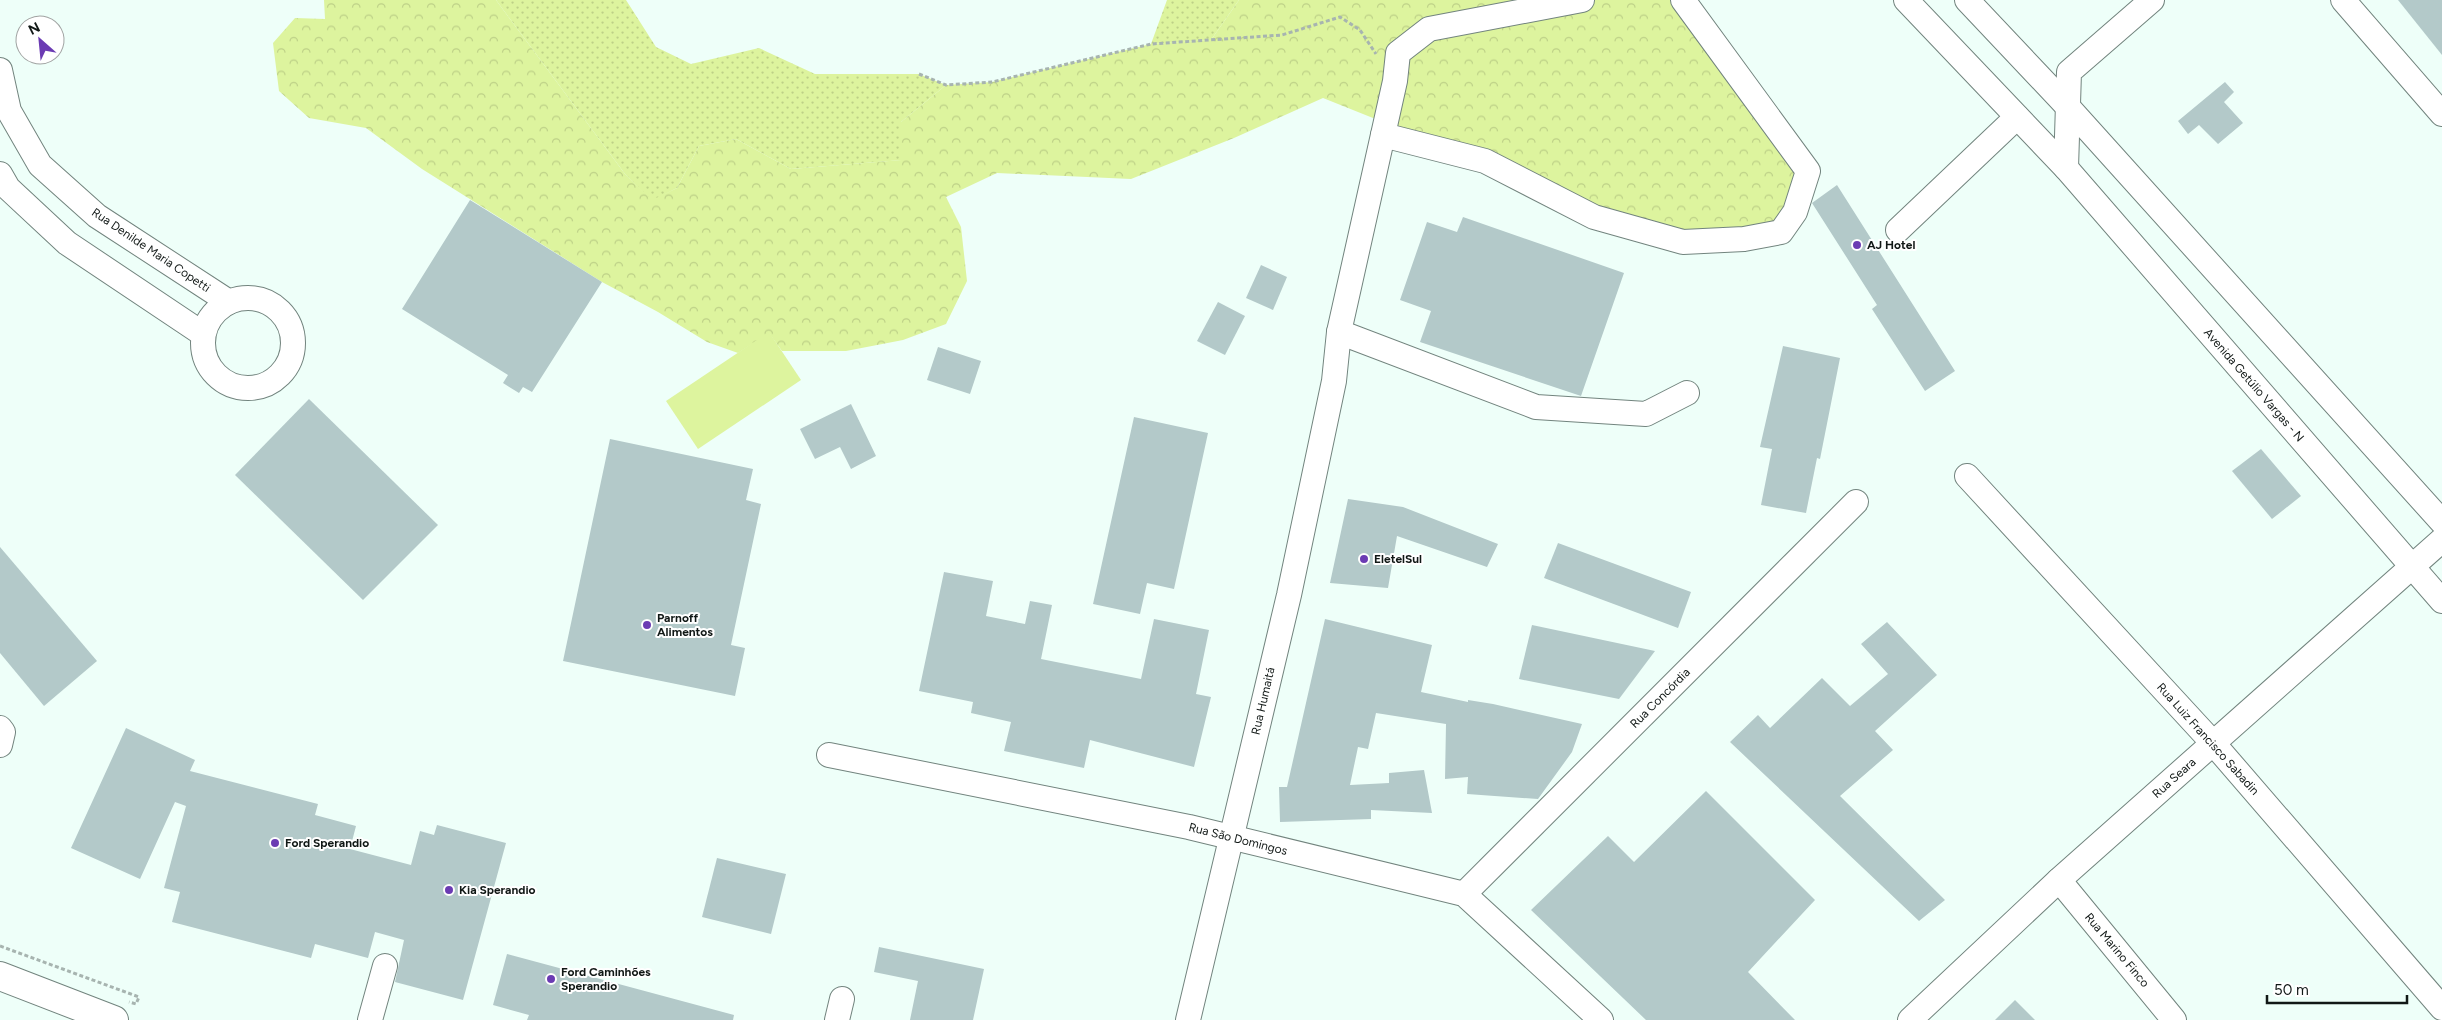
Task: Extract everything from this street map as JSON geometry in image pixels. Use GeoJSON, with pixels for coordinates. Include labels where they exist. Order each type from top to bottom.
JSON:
{"type":"FeatureCollection","features":[{"type":"Feature","properties":{"kind":"main road"},"geometry":{"type":"LineString","coordinates":[[0,976],[114,1020]]}},
{"type":"Feature","properties":{"kind":"street","name":"Rua Humaitá"},"geometry":{"type":"LineString","coordinates":[[1188,1020],[1288,595],[1334,381],[1339,332],[1395,81],[1398,53],[1430,30],[1582,0]]}},
{"type":"Feature","properties":{"kind":"street"},"geometry":{"type":"LineString","coordinates":[[1383,135],[1485,161],[1594,217],[1683,242],[1744,239],[1781,232],[1794,212],[1808,171],[1683,0]]}},
{"type":"Feature","properties":{"kind":"street","name":"Avenida Getúlio Vargas - N"},"geometry":{"type":"LineString","coordinates":[[1906,0],[2066,168],[2442,601]]}},
{"type":"Feature","properties":{"kind":"street"},"geometry":{"type":"LineString","coordinates":[[1967,0],[2068,107],[2442,522]]}},
{"type":"Feature","properties":{"kind":"street"},"geometry":{"type":"LineString","coordinates":[[2066,168],[2069,72],[2152,0]]}},
{"type":"Feature","properties":{"kind":"street"},"geometry":{"type":"LineString","coordinates":[[2343,0],[2442,114]]}},
{"type":"Feature","properties":{"kind":"street","name":"Rua Denilde Maria Copetti"},"geometry":{"type":"LineString","coordinates":[[0,70],[9,111],[40,165],[97,216],[229,302]]}},
{"type":"Feature","properties":{"kind":"street"},"geometry":{"type":"LineString","coordinates":[[1898,230],[2017,117]]}},
{"type":"Feature","properties":{"kind":"street"},"geometry":{"type":"LineString","coordinates":[[0,174],[8,188],[66,243],[203,334]]}},
{"type":"Feature","properties":{"kind":"street"},"geometry":{"type":"LineString","coordinates":[[252,298],[273,306],[283,316],[288,322],[293,343],[287,365],[273,381],[253,389],[231,386],[214,374],[204,355],[203,334],[212,314],[229,302],[252,298]]}},
{"type":"Feature","properties":{"kind":"street"},"geometry":{"type":"LineString","coordinates":[[1339,332],[1536,406],[1646,414],[1687,393]]}},
{"type":"Feature","properties":{"kind":"street","name":"Rua Luiz Francisco Sabadin"},"geometry":{"type":"LineString","coordinates":[[1967,476],[2213,743],[2442,1008]]}},
{"type":"Feature","properties":{"kind":"street","name":"Rua Concórdia"},"geometry":{"type":"LineString","coordinates":[[1464,894],[1856,502]]}},
{"type":"Feature","properties":{"kind":"street","name":"Rua Seara"},"geometry":{"type":"LineString","coordinates":[[1910,1020],[2059,880],[2442,540]]}},
{"type":"Feature","properties":{"kind":"street"},"geometry":{"type":"LineString","coordinates":[[0,728],[3,732],[0,745]]}},
{"type":"Feature","properties":{"kind":"street","name":"Rua São Domingos"},"geometry":{"type":"LineString","coordinates":[[829,755],[1189,827],[1464,894],[1601,1020]]}},
{"type":"Feature","properties":{"kind":"street","name":"Rua Marino Finco"},"geometry":{"type":"LineString","coordinates":[[2059,880],[2174,1020]]}},
{"type":"Feature","properties":{"kind":"street"},"geometry":{"type":"LineString","coordinates":[[370,1020],[385,966]]}},
{"type":"Feature","properties":{"kind":"path"},"geometry":{"type":"LineString","coordinates":[[919,74],[946,85],[992,82],[1151,44],[1282,35],[1340,17],[1360,30],[1395,81]]}},
{"type":"Feature","properties":{"kind":"green space"},"geometry":{"type":"Polygon","coordinates":[[[324,0],[496,0],[625,174],[652,200],[677,188],[699,146],[736,139],[791,169],[901,160],[901,122],[946,85],[992,82],[1151,44],[1211,40],[1239,0],[1683,0],[1808,171],[1781,232],[1683,242],[1323,98],[1234,138],[1131,179],[997,173],[946,197],[961,227],[967,281],[946,324],[903,340],[846,351],[782,351],[769,333],[738,353],[707,342],[658,312],[602,282],[422,169],[366,128],[309,118],[279,91],[273,43],[295,18],[325,19],[324,0]]]}},
{"type":"Feature","properties":{"kind":"green space"},"geometry":{"type":"Polygon","coordinates":[[[496,0],[626,0],[656,47],[691,64],[759,48],[815,74],[919,74],[946,85],[901,122],[902,160],[791,169],[736,139],[699,146],[677,188],[652,201],[625,174],[496,0]]]}},
{"type":"Feature","properties":{"kind":"green space"},"geometry":{"type":"Polygon","coordinates":[[[1167,0],[1239,0],[1211,40],[1151,44],[1167,0]]]}},
{"type":"Feature","properties":{"kind":"green space"},"geometry":{"type":"Polygon","coordinates":[[[769,332],[801,380],[698,449],[666,401],[769,332]]]}},
{"type":"Feature","properties":{"kind":"building"},"geometry":{"type":"Polygon","coordinates":[[[2398,0],[2442,0],[2442,55],[2398,0]]]}},
{"type":"Feature","properties":{"kind":"building"},"geometry":{"type":"Polygon","coordinates":[[[2225,82],[2234,92],[2224,102],[2243,123],[2218,144],[2199,125],[2188,134],[2178,121],[2225,82]]]}},
{"type":"Feature","properties":{"kind":"building"},"geometry":{"type":"Polygon","coordinates":[[[1837,185],[1955,371],[1925,391],[1872,309],[1877,305],[1812,203],[1837,185]]]}},
{"type":"Feature","properties":{"kind":"building"},"geometry":{"type":"Polygon","coordinates":[[[470,200],[602,282],[532,392],[523,387],[519,393],[503,383],[508,375],[402,309],[470,200]]]}},
{"type":"Feature","properties":{"kind":"building"},"geometry":{"type":"Polygon","coordinates":[[[1463,217],[1624,273],[1581,396],[1420,342],[1431,311],[1400,300],[1427,222],[1457,232],[1463,217]]]}},
{"type":"Feature","properties":{"kind":"building"},"geometry":{"type":"Polygon","coordinates":[[[1261,265],[1287,277],[1273,310],[1246,298],[1261,265]]]}},
{"type":"Feature","properties":{"kind":"building"},"geometry":{"type":"Polygon","coordinates":[[[1218,302],[1245,316],[1225,355],[1197,341],[1218,302]]]}},
{"type":"Feature","properties":{"kind":"building"},"geometry":{"type":"Polygon","coordinates":[[[1783,346],[1840,358],[1820,459],[1817,458],[1806,513],[1761,505],[1772,449],[1760,447],[1783,346]]]}},
{"type":"Feature","properties":{"kind":"building"},"geometry":{"type":"Polygon","coordinates":[[[938,347],[981,361],[970,394],[927,380],[938,347]]]}},
{"type":"Feature","properties":{"kind":"building"},"geometry":{"type":"Polygon","coordinates":[[[309,399],[438,525],[363,600],[235,475],[309,399]]]}},
{"type":"Feature","properties":{"kind":"building"},"geometry":{"type":"Polygon","coordinates":[[[851,404],[876,456],[851,469],[840,447],[815,459],[800,429],[851,404]]]}},
{"type":"Feature","properties":{"kind":"building"},"geometry":{"type":"Polygon","coordinates":[[[1134,417],[1208,433],[1174,589],[1147,583],[1140,614],[1093,604],[1134,417]]]}},
{"type":"Feature","properties":{"kind":"building"},"geometry":{"type":"Polygon","coordinates":[[[610,439],[753,469],[746,500],[761,504],[731,645],[745,648],[735,696],[563,661],[610,439]]]}},
{"type":"Feature","properties":{"kind":"building"},"geometry":{"type":"Polygon","coordinates":[[[2261,449],[2301,496],[2272,519],[2232,471],[2261,449]]]}},
{"type":"Feature","properties":{"kind":"building","name":"EletelSul"},"geometry":{"type":"Polygon","coordinates":[[[1348,499],[1403,507],[1498,544],[1487,567],[1397,536],[1388,588],[1330,583],[1348,499]]]}},
{"type":"Feature","properties":{"kind":"building"},"geometry":{"type":"Polygon","coordinates":[[[1558,543],[1691,592],[1678,628],[1544,578],[1558,543]]]}},
{"type":"Feature","properties":{"kind":"building"},"geometry":{"type":"Polygon","coordinates":[[[0,547],[97,661],[44,706],[0,653],[0,547]]]}},
{"type":"Feature","properties":{"kind":"building"},"geometry":{"type":"Polygon","coordinates":[[[944,572],[993,581],[986,616],[1025,624],[1030,601],[1052,605],[1041,659],[1141,679],[1154,619],[1209,630],[1196,694],[1211,697],[1194,767],[1090,740],[1084,768],[1004,751],[1011,722],[971,713],[973,702],[919,691],[944,572]]]}},
{"type":"Feature","properties":{"kind":"building"},"geometry":{"type":"Polygon","coordinates":[[[1325,619],[1432,645],[1421,692],[1468,702],[1468,700],[1493,704],[1582,724],[1572,752],[1538,799],[1467,794],[1468,777],[1445,779],[1446,724],[1376,713],[1368,749],[1358,747],[1350,785],[1389,783],[1389,773],[1424,770],[1432,813],[1371,810],[1371,819],[1280,822],[1279,787],[1287,787],[1325,619]]]}},
{"type":"Feature","properties":{"kind":"building"},"geometry":{"type":"Polygon","coordinates":[[[1887,622],[1937,675],[1875,731],[1893,750],[1840,796],[1945,900],[1919,921],[1730,742],[1758,715],[1770,728],[1822,678],[1850,706],[1888,674],[1861,644],[1887,622]]]}},
{"type":"Feature","properties":{"kind":"building"},"geometry":{"type":"Polygon","coordinates":[[[1532,625],[1655,651],[1619,699],[1519,679],[1532,625]]]}},
{"type":"Feature","properties":{"kind":"building"},"geometry":{"type":"Polygon","coordinates":[[[126,728],[195,760],[190,771],[318,804],[315,815],[356,826],[350,849],[411,865],[420,831],[434,835],[437,825],[506,843],[463,1000],[395,982],[404,940],[375,932],[368,958],[315,944],[311,958],[172,922],[180,892],[164,888],[186,806],[175,802],[140,879],[71,848],[126,728]]]}},
{"type":"Feature","properties":{"kind":"building"},"geometry":{"type":"Polygon","coordinates":[[[1706,791],[1815,900],[1748,972],[1795,1020],[1646,1020],[1531,910],[1608,836],[1634,862],[1706,791]]]}},
{"type":"Feature","properties":{"kind":"building"},"geometry":{"type":"Polygon","coordinates":[[[717,858],[786,874],[771,934],[702,917],[717,858]]]}},
{"type":"Feature","properties":{"kind":"building"},"geometry":{"type":"Polygon","coordinates":[[[879,947],[984,969],[973,1020],[910,1020],[918,981],[874,972],[879,947]]]}},
{"type":"Feature","properties":{"kind":"building","name":"Ford Caminhões Sperandio"},"geometry":{"type":"Polygon","coordinates":[[[507,954],[734,1015],[733,1020],[527,1020],[529,1015],[493,1005],[507,954]]]}},
{"type":"Feature","properties":{"kind":"building"},"geometry":{"type":"Polygon","coordinates":[[[2015,1000],[2035,1020],[1995,1020],[2015,1000]]]}},
{"type":"Feature","properties":{"kind":"place","name":"AJ Hotel"},"geometry":{"type":"Point","coordinates":[1857,245]}},
{"type":"Feature","properties":{"kind":"place","name":"EletelSul"},"geometry":{"type":"Point","coordinates":[1364,559]}},
{"type":"Feature","properties":{"kind":"place","name":"Parnoff Alimentos"},"geometry":{"type":"Point","coordinates":[647,625]}},
{"type":"Feature","properties":{"kind":"place","name":"Ford Sperandio"},"geometry":{"type":"Point","coordinates":[275,843]}},
{"type":"Feature","properties":{"kind":"place","name":"Kia Sperandio"},"geometry":{"type":"Point","coordinates":[449,890]}},
{"type":"Feature","properties":{"kind":"place","name":"Ford Caminhões Sperandio"},"geometry":{"type":"Point","coordinates":[551,979]}}]}
